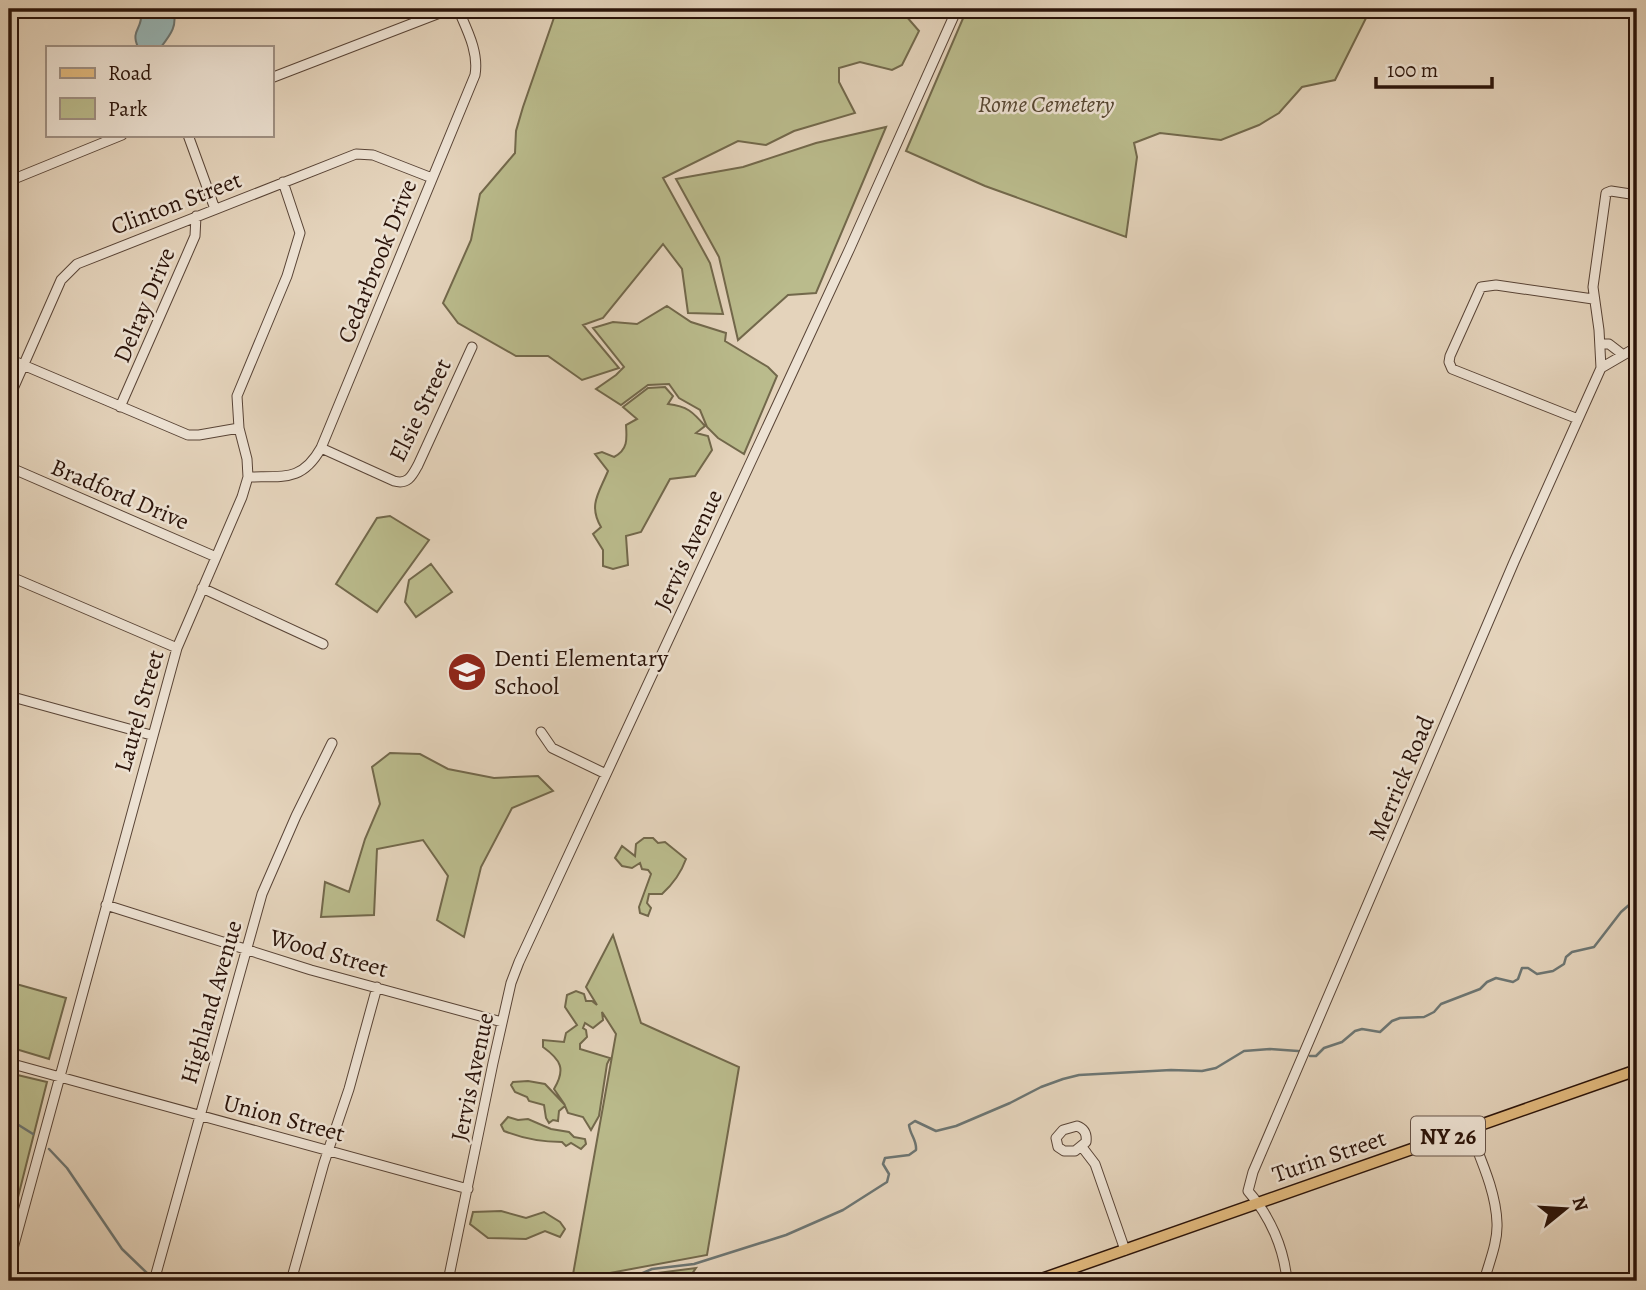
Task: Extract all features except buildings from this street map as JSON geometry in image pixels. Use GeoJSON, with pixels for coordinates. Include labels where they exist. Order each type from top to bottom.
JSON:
{"type":"FeatureCollection","features":[{"type":"Feature","properties":{"kind":"main road","name":"Turin Street"},"geometry":{"type":"LineString","coordinates":[[1036,1281],[1637,1070]]}},
{"type":"Feature","properties":{"kind":"street"},"geometry":{"type":"LineString","coordinates":[[273,77],[450,9]]}},
{"type":"Feature","properties":{"kind":"street","name":"Cedarbrook Drive"},"geometry":{"type":"LineString","coordinates":[[248,477],[283,476],[304,470],[313,462],[321,448],[475,75],[477,64],[473,48],[458,9]]}},
{"type":"Feature","properties":{"kind":"street","name":"Jervis Avenue"},"geometry":{"type":"LineString","coordinates":[[448,1281],[502,1021],[519,962],[856,236],[957,9]]}},
{"type":"Feature","properties":{"kind":"street"},"geometry":{"type":"LineString","coordinates":[[9,181],[120,136]]}},
{"type":"Feature","properties":{"kind":"street"},"geometry":{"type":"LineString","coordinates":[[188,136],[215,209]]}},
{"type":"Feature","properties":{"kind":"street","name":"Clinton Street"},"geometry":{"type":"LineString","coordinates":[[9,398],[61,280],[67,271],[77,264],[356,154],[373,155],[432,177]]}},
{"type":"Feature","properties":{"kind":"street","name":"Laurel Street"},"geometry":{"type":"LineString","coordinates":[[9,1263],[11,1247],[177,648],[242,497],[248,477],[236,408],[240,387],[298,245],[300,233],[299,223],[283,182]]}},
{"type":"Feature","properties":{"kind":"street"},"geometry":{"type":"LineString","coordinates":[[1601,368],[1592,288],[1606,193],[1611,191],[1637,195]]}},
{"type":"Feature","properties":{"kind":"street","name":"Delray Drive"},"geometry":{"type":"LineString","coordinates":[[120,407],[195,236],[196,216]]}},
{"type":"Feature","properties":{"kind":"street"},"geometry":{"type":"LineString","coordinates":[[1578,419],[1452,369],[1449,362],[1481,287],[1496,285],[1593,299]]}},
{"type":"Feature","properties":{"kind":"street"},"geometry":{"type":"LineString","coordinates":[[1600,344],[1609,344],[1622,354]]}},
{"type":"Feature","properties":{"kind":"street","name":"Elsie Street"},"geometry":{"type":"LineString","coordinates":[[321,448],[394,481],[407,481],[418,465],[472,347]]}},
{"type":"Feature","properties":{"kind":"street"},"geometry":{"type":"LineString","coordinates":[[1601,368],[1637,347]]}},
{"type":"Feature","properties":{"kind":"street"},"geometry":{"type":"LineString","coordinates":[[9,359],[188,435],[239,428]]}},
{"type":"Feature","properties":{"kind":"street","name":"Merrick Road"},"geometry":{"type":"LineString","coordinates":[[1258,1203],[1248,1191],[1253,1172],[1514,562],[1601,368]]}},
{"type":"Feature","properties":{"kind":"street","name":"Bradford Drive"},"geometry":{"type":"LineString","coordinates":[[9,467],[216,557]]}},
{"type":"Feature","properties":{"kind":"street"},"geometry":{"type":"LineString","coordinates":[[9,576],[177,648]]}},
{"type":"Feature","properties":{"kind":"street"},"geometry":{"type":"LineString","coordinates":[[202,588],[323,644]]}},
{"type":"Feature","properties":{"kind":"street"},"geometry":{"type":"LineString","coordinates":[[9,696],[151,735]]}},
{"type":"Feature","properties":{"kind":"street"},"geometry":{"type":"LineString","coordinates":[[541,732],[552,748],[606,774]]}},
{"type":"Feature","properties":{"kind":"street","name":"Highland Avenue"},"geometry":{"type":"LineString","coordinates":[[154,1281],[262,894],[332,743]]}},
{"type":"Feature","properties":{"kind":"street","name":"Wood Street"},"geometry":{"type":"LineString","coordinates":[[106,905],[311,970],[502,1021]]}},
{"type":"Feature","properties":{"kind":"street"},"geometry":{"type":"LineString","coordinates":[[291,1281],[377,987]]}},
{"type":"Feature","properties":{"kind":"street","name":"Union Street"},"geometry":{"type":"LineString","coordinates":[[9,1063],[468,1189]]}},
{"type":"Feature","properties":{"kind":"street"},"geometry":{"type":"LineString","coordinates":[[1469,1129],[1490,1187],[1497,1223],[1484,1281]]}},
{"type":"Feature","properties":{"kind":"street"},"geometry":{"type":"LineString","coordinates":[[1082,1147],[1095,1164],[1125,1250]]}},
{"type":"Feature","properties":{"kind":"street"},"geometry":{"type":"LineString","coordinates":[[1258,1203],[1268,1215],[1281,1252],[1287,1281]]}},
{"type":"Feature","properties":{"kind":"green space"},"geometry":{"type":"Polygon","coordinates":[[[557,9],[900,9],[919,31],[902,65],[892,70],[860,62],[839,68],[839,82],[855,113],[794,131],[766,145],[738,141],[663,178],[710,263],[723,314],[688,313],[682,269],[663,244],[603,318],[583,325],[619,368],[582,380],[548,356],[516,356],[458,323],[443,303],[471,240],[480,194],[515,153],[516,131],[523,107],[557,9]]]}},
{"type":"Feature","properties":{"kind":"green space","name":"Rome Cemetery"},"geometry":{"type":"Polygon","coordinates":[[[967,9],[1386,9],[1366,18],[1335,80],[1302,87],[1279,113],[1259,125],[1221,140],[1160,133],[1134,143],[1137,157],[1126,237],[985,186],[906,151],[967,9]]]}},
{"type":"Feature","properties":{"kind":"green space"},"geometry":{"type":"Polygon","coordinates":[[[1386,9],[1462,9],[1452,17],[1429,17],[1386,9]]]}},
{"type":"Feature","properties":{"kind":"green space"},"geometry":{"type":"Polygon","coordinates":[[[886,127],[816,293],[788,295],[738,340],[719,257],[676,179],[743,167],[816,143],[886,127]]]}},
{"type":"Feature","properties":{"kind":"green space"},"geometry":{"type":"Polygon","coordinates":[[[667,306],[691,322],[726,333],[725,341],[768,367],[777,376],[744,454],[718,438],[707,427],[700,410],[679,398],[669,384],[648,385],[621,405],[596,389],[624,367],[593,328],[613,322],[637,324],[667,306]]]}},
{"type":"Feature","properties":{"kind":"green space"},"geometry":{"type":"Polygon","coordinates":[[[665,387],[673,396],[668,404],[689,410],[705,426],[696,433],[708,436],[712,450],[695,476],[670,479],[641,532],[626,536],[628,565],[613,569],[603,566],[603,550],[593,534],[601,527],[595,505],[608,471],[595,454],[602,452],[614,457],[622,451],[626,439],[626,425],[637,419],[623,407],[648,388],[665,387]]]}},
{"type":"Feature","properties":{"kind":"green space"},"geometry":{"type":"Polygon","coordinates":[[[390,516],[429,540],[377,612],[336,584],[377,518],[390,516]]]}},
{"type":"Feature","properties":{"kind":"green space"},"geometry":{"type":"Polygon","coordinates":[[[431,564],[452,592],[416,617],[405,602],[409,580],[431,564]]]}},
{"type":"Feature","properties":{"kind":"green space"},"geometry":{"type":"Polygon","coordinates":[[[390,753],[420,754],[448,769],[494,778],[538,776],[553,791],[512,808],[481,867],[464,937],[437,920],[448,876],[423,840],[377,849],[374,915],[321,917],[325,882],[349,892],[365,839],[380,804],[372,767],[390,753]]]}},
{"type":"Feature","properties":{"kind":"green space"},"geometry":{"type":"Polygon","coordinates":[[[644,838],[653,838],[658,843],[665,842],[686,859],[676,878],[662,894],[649,894],[647,903],[651,908],[648,916],[640,913],[639,907],[651,874],[642,869],[640,863],[632,868],[622,866],[615,858],[622,846],[635,856],[636,844],[644,838]]]}},
{"type":"Feature","properties":{"kind":"green space"},"geometry":{"type":"Polygon","coordinates":[[[613,935],[641,1023],[739,1067],[707,1255],[572,1280],[616,1034],[602,1012],[603,1020],[593,1028],[585,1023],[583,1028],[587,1037],[580,1044],[580,1049],[610,1058],[599,1116],[591,1130],[583,1117],[568,1113],[565,1106],[559,1111],[558,1121],[549,1123],[544,1105],[529,1101],[527,1097],[515,1092],[511,1085],[513,1082],[528,1081],[545,1084],[565,1105],[554,1089],[560,1076],[560,1065],[543,1047],[543,1040],[564,1042],[566,1033],[577,1025],[565,1007],[567,995],[576,991],[584,994],[586,1001],[597,1005],[586,987],[613,935]]]}},
{"type":"Feature","properties":{"kind":"green space"},"geometry":{"type":"Polygon","coordinates":[[[9,982],[66,998],[49,1059],[9,1047],[9,982]]]}},
{"type":"Feature","properties":{"kind":"green space"},"geometry":{"type":"Polygon","coordinates":[[[9,1073],[47,1082],[9,1233],[9,1073]]]}},
{"type":"Feature","properties":{"kind":"green space"},"geometry":{"type":"Polygon","coordinates":[[[508,1117],[528,1119],[551,1129],[569,1132],[574,1137],[585,1139],[586,1144],[581,1149],[571,1143],[566,1146],[562,1142],[533,1140],[511,1134],[504,1131],[501,1125],[508,1117]]]}},
{"type":"Feature","properties":{"kind":"green space"},"geometry":{"type":"Polygon","coordinates":[[[501,1211],[526,1218],[544,1212],[560,1222],[565,1229],[560,1237],[545,1231],[526,1239],[488,1238],[470,1224],[473,1212],[501,1211]]]}},
{"type":"Feature","properties":{"kind":"green space"},"geometry":{"type":"Polygon","coordinates":[[[696,1268],[687,1281],[678,1281],[671,1277],[660,1281],[596,1281],[696,1268]]]}},
{"type":"Feature","properties":{"kind":"water"},"geometry":{"type":"Polygon","coordinates":[[[135,9],[173,9],[173,29],[162,46],[138,46],[135,37],[141,13],[135,9]]]}},
{"type":"Feature","properties":{"kind":"waterway"},"geometry":{"type":"LineString","coordinates":[[1310,1056],[1316,1056],[1324,1048],[1342,1042],[1355,1031],[1362,1029],[1380,1032],[1392,1021],[1400,1018],[1424,1017],[1434,1012],[1441,1004],[1480,989],[1496,978],[1513,982],[1518,979],[1522,968],[1528,968],[1537,974],[1553,971],[1564,964],[1566,957],[1572,952],[1594,947],[1621,912],[1637,898]]}},
{"type":"Feature","properties":{"kind":"waterway"},"geometry":{"type":"LineString","coordinates":[[624,1281],[652,1269],[694,1264],[786,1235],[843,1210],[887,1182],[889,1174],[883,1164],[885,1158],[909,1155],[916,1150],[909,1125],[915,1121],[936,1131],[956,1126],[1041,1087],[1079,1075],[1202,1071],[1216,1068],[1244,1051],[1298,1051]]}},
{"type":"Feature","properties":{"kind":"waterway"},"geometry":{"type":"LineString","coordinates":[[9,1119],[33,1134]]}},
{"type":"Feature","properties":{"kind":"waterway"},"geometry":{"type":"LineString","coordinates":[[49,1149],[67,1168],[122,1249],[148,1274]]}},
{"type":"Feature","properties":{"kind":"place","name":"Denti Elementary School"},"geometry":{"type":"Point","coordinates":[467,672]}}]}
